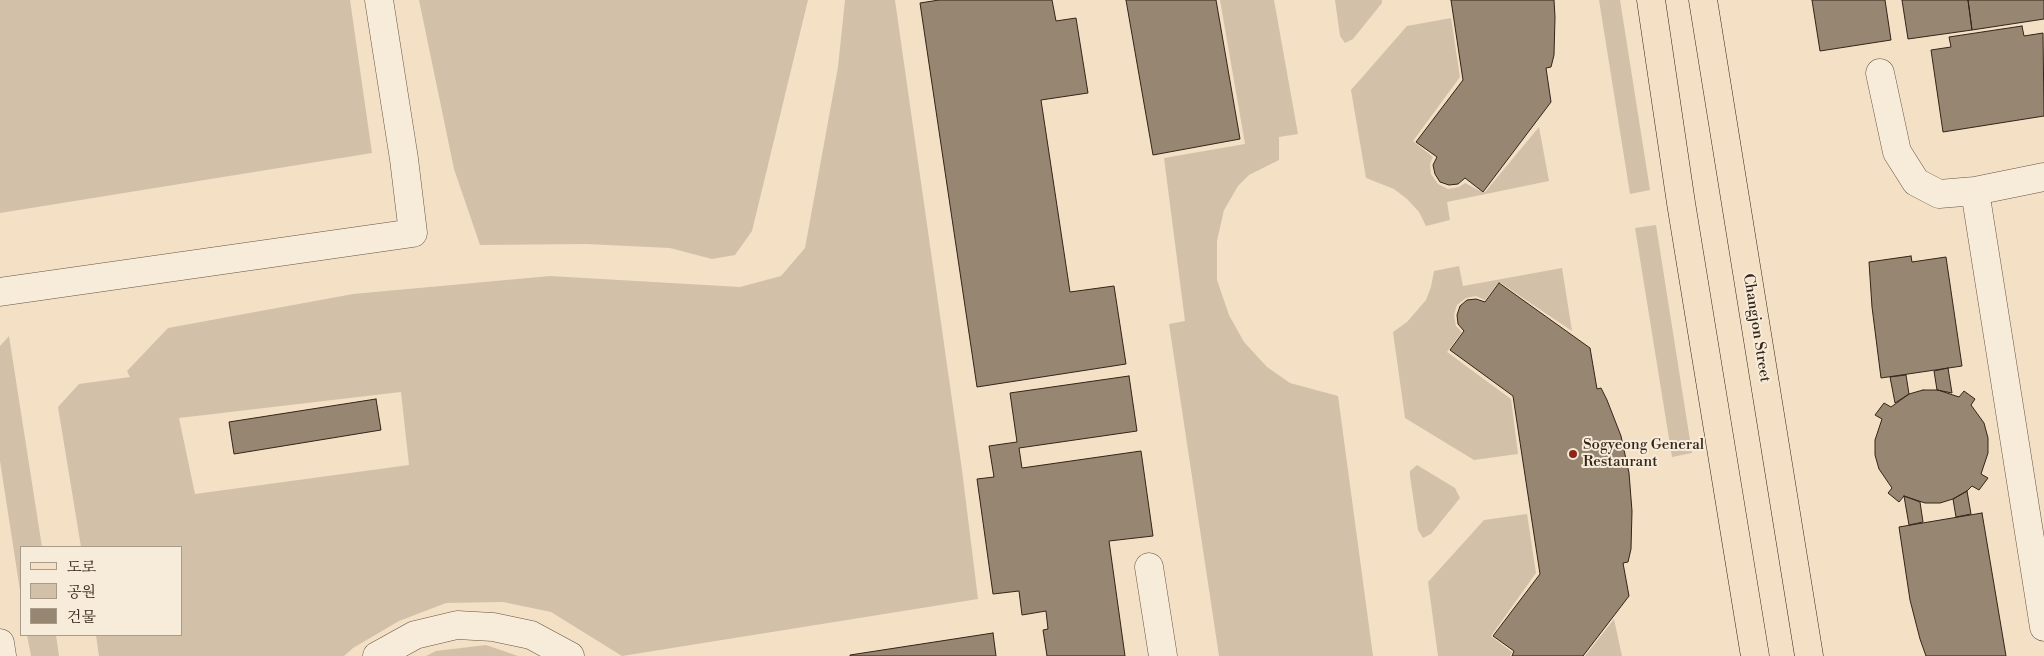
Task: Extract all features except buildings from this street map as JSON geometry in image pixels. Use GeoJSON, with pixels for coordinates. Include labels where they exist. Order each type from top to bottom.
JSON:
{"type":"FeatureCollection","features":[{"type":"Feature","properties":{"kind":"main road"},"geometry":{"type":"LineString","coordinates":[[1651,0],[1684,223],[1755,656]]}},
{"type":"Feature","properties":{"kind":"main road","name":"Changjon Street"},"geometry":{"type":"LineString","coordinates":[[1703,0],[1809,656]]}},
{"type":"Feature","properties":{"kind":"street"},"geometry":{"type":"LineString","coordinates":[[0,292],[413,233],[404,159],[379,0]]}},
{"type":"Feature","properties":{"kind":"street"},"geometry":{"type":"LineString","coordinates":[[1880,73],[1897,152],[1916,182],[1940,194],[1975,191],[2044,177]]}},
{"type":"Feature","properties":{"kind":"street"},"geometry":{"type":"LineString","coordinates":[[1975,191],[2044,627]]}},
{"type":"Feature","properties":{"kind":"street"},"geometry":{"type":"LineString","coordinates":[[1149,567],[1163,656]]}},
{"type":"Feature","properties":{"kind":"street"},"geometry":{"type":"LineString","coordinates":[[377,656],[415,635],[458,625],[493,627],[531,635],[570,656]]}},
{"type":"Feature","properties":{"kind":"street"},"geometry":{"type":"LineString","coordinates":[[0,643],[2,656]]}},
{"type":"Feature","properties":{"kind":"green space"},"geometry":{"type":"Polygon","coordinates":[[[0,0],[350,0],[372,153],[0,213],[0,0]]]}},
{"type":"Feature","properties":{"kind":"green space"},"geometry":{"type":"Polygon","coordinates":[[[419,0],[808,0],[752,231],[735,255],[712,259],[670,248],[586,244],[480,245],[454,169],[419,0]]]}},
{"type":"Feature","properties":{"kind":"green space"},"geometry":{"type":"Polygon","coordinates":[[[845,0],[895,0],[962,470],[978,599],[622,656],[551,612],[503,602],[446,603],[399,621],[353,648],[344,656],[99,656],[96,636],[182,636],[182,546],[81,546],[58,407],[79,384],[130,377],[127,371],[168,328],[353,294],[550,276],[740,287],[781,276],[805,248],[838,67],[845,0]],[[401,392],[179,418],[195,494],[409,465],[401,392]]]}},
{"type":"Feature","properties":{"kind":"green space"},"geometry":{"type":"Polygon","coordinates":[[[1220,0],[1274,0],[1298,134],[1279,137],[1279,160],[1249,175],[1238,186],[1224,210],[1217,241],[1217,280],[1229,315],[1244,342],[1267,367],[1290,383],[1338,396],[1373,656],[1219,656],[1169,324],[1185,321],[1164,158],[1245,144],[1220,0]]]}},
{"type":"Feature","properties":{"kind":"green space"},"geometry":{"type":"Polygon","coordinates":[[[1335,0],[1382,0],[1382,3],[1353,39],[1345,43],[1340,36],[1335,0]]]}},
{"type":"Feature","properties":{"kind":"green space"},"geometry":{"type":"Polygon","coordinates":[[[1599,0],[1620,0],[1650,190],[1630,194],[1599,0]]]}},
{"type":"Feature","properties":{"kind":"green space"},"geometry":{"type":"Polygon","coordinates":[[[1451,18],[1460,77],[1413,141],[1433,157],[1430,164],[1431,174],[1438,184],[1448,189],[1459,187],[1465,183],[1485,192],[1539,127],[1549,181],[1447,202],[1450,220],[1426,226],[1419,212],[1407,199],[1394,189],[1366,178],[1351,90],[1407,26],[1451,18]]]}},
{"type":"Feature","properties":{"kind":"green space"},"geometry":{"type":"Polygon","coordinates":[[[1656,225],[1692,453],[1672,457],[1635,228],[1656,225]]]}},
{"type":"Feature","properties":{"kind":"green space"},"geometry":{"type":"Polygon","coordinates":[[[1459,266],[1463,286],[1562,268],[1572,331],[1499,282],[1485,300],[1476,296],[1466,298],[1457,305],[1454,315],[1456,326],[1462,332],[1447,352],[1511,399],[1518,454],[1474,460],[1405,418],[1393,332],[1407,322],[1426,300],[1434,271],[1459,266]]]}},
{"type":"Feature","properties":{"kind":"green space"},"geometry":{"type":"Polygon","coordinates":[[[9,336],[42,546],[20,546],[20,591],[0,461],[0,346],[9,336]]]}},
{"type":"Feature","properties":{"kind":"green space"},"geometry":{"type":"Polygon","coordinates":[[[1417,465],[1455,488],[1460,498],[1431,534],[1423,538],[1418,530],[1410,476],[1410,471],[1417,465]]]}},
{"type":"Feature","properties":{"kind":"green space"},"geometry":{"type":"Polygon","coordinates":[[[1527,514],[1536,573],[1491,636],[1512,652],[1510,656],[1438,656],[1428,582],[1484,520],[1527,514]]]}},
{"type":"Feature","properties":{"kind":"green space"},"geometry":{"type":"Polygon","coordinates":[[[1614,619],[1622,656],[1585,656],[1614,619]]]}},
{"type":"Feature","properties":{"kind":"green space"},"geometry":{"type":"Polygon","coordinates":[[[27,636],[56,636],[59,656],[31,656],[27,636]]]}},
{"type":"Feature","properties":{"kind":"green space"},"geometry":{"type":"Polygon","coordinates":[[[486,645],[518,656],[426,656],[436,651],[486,645]]]}},
{"type":"Feature","properties":{"kind":"place","name":"Sogyeong General Restaurant"},"geometry":{"type":"Point","coordinates":[1573,454]}}]}
